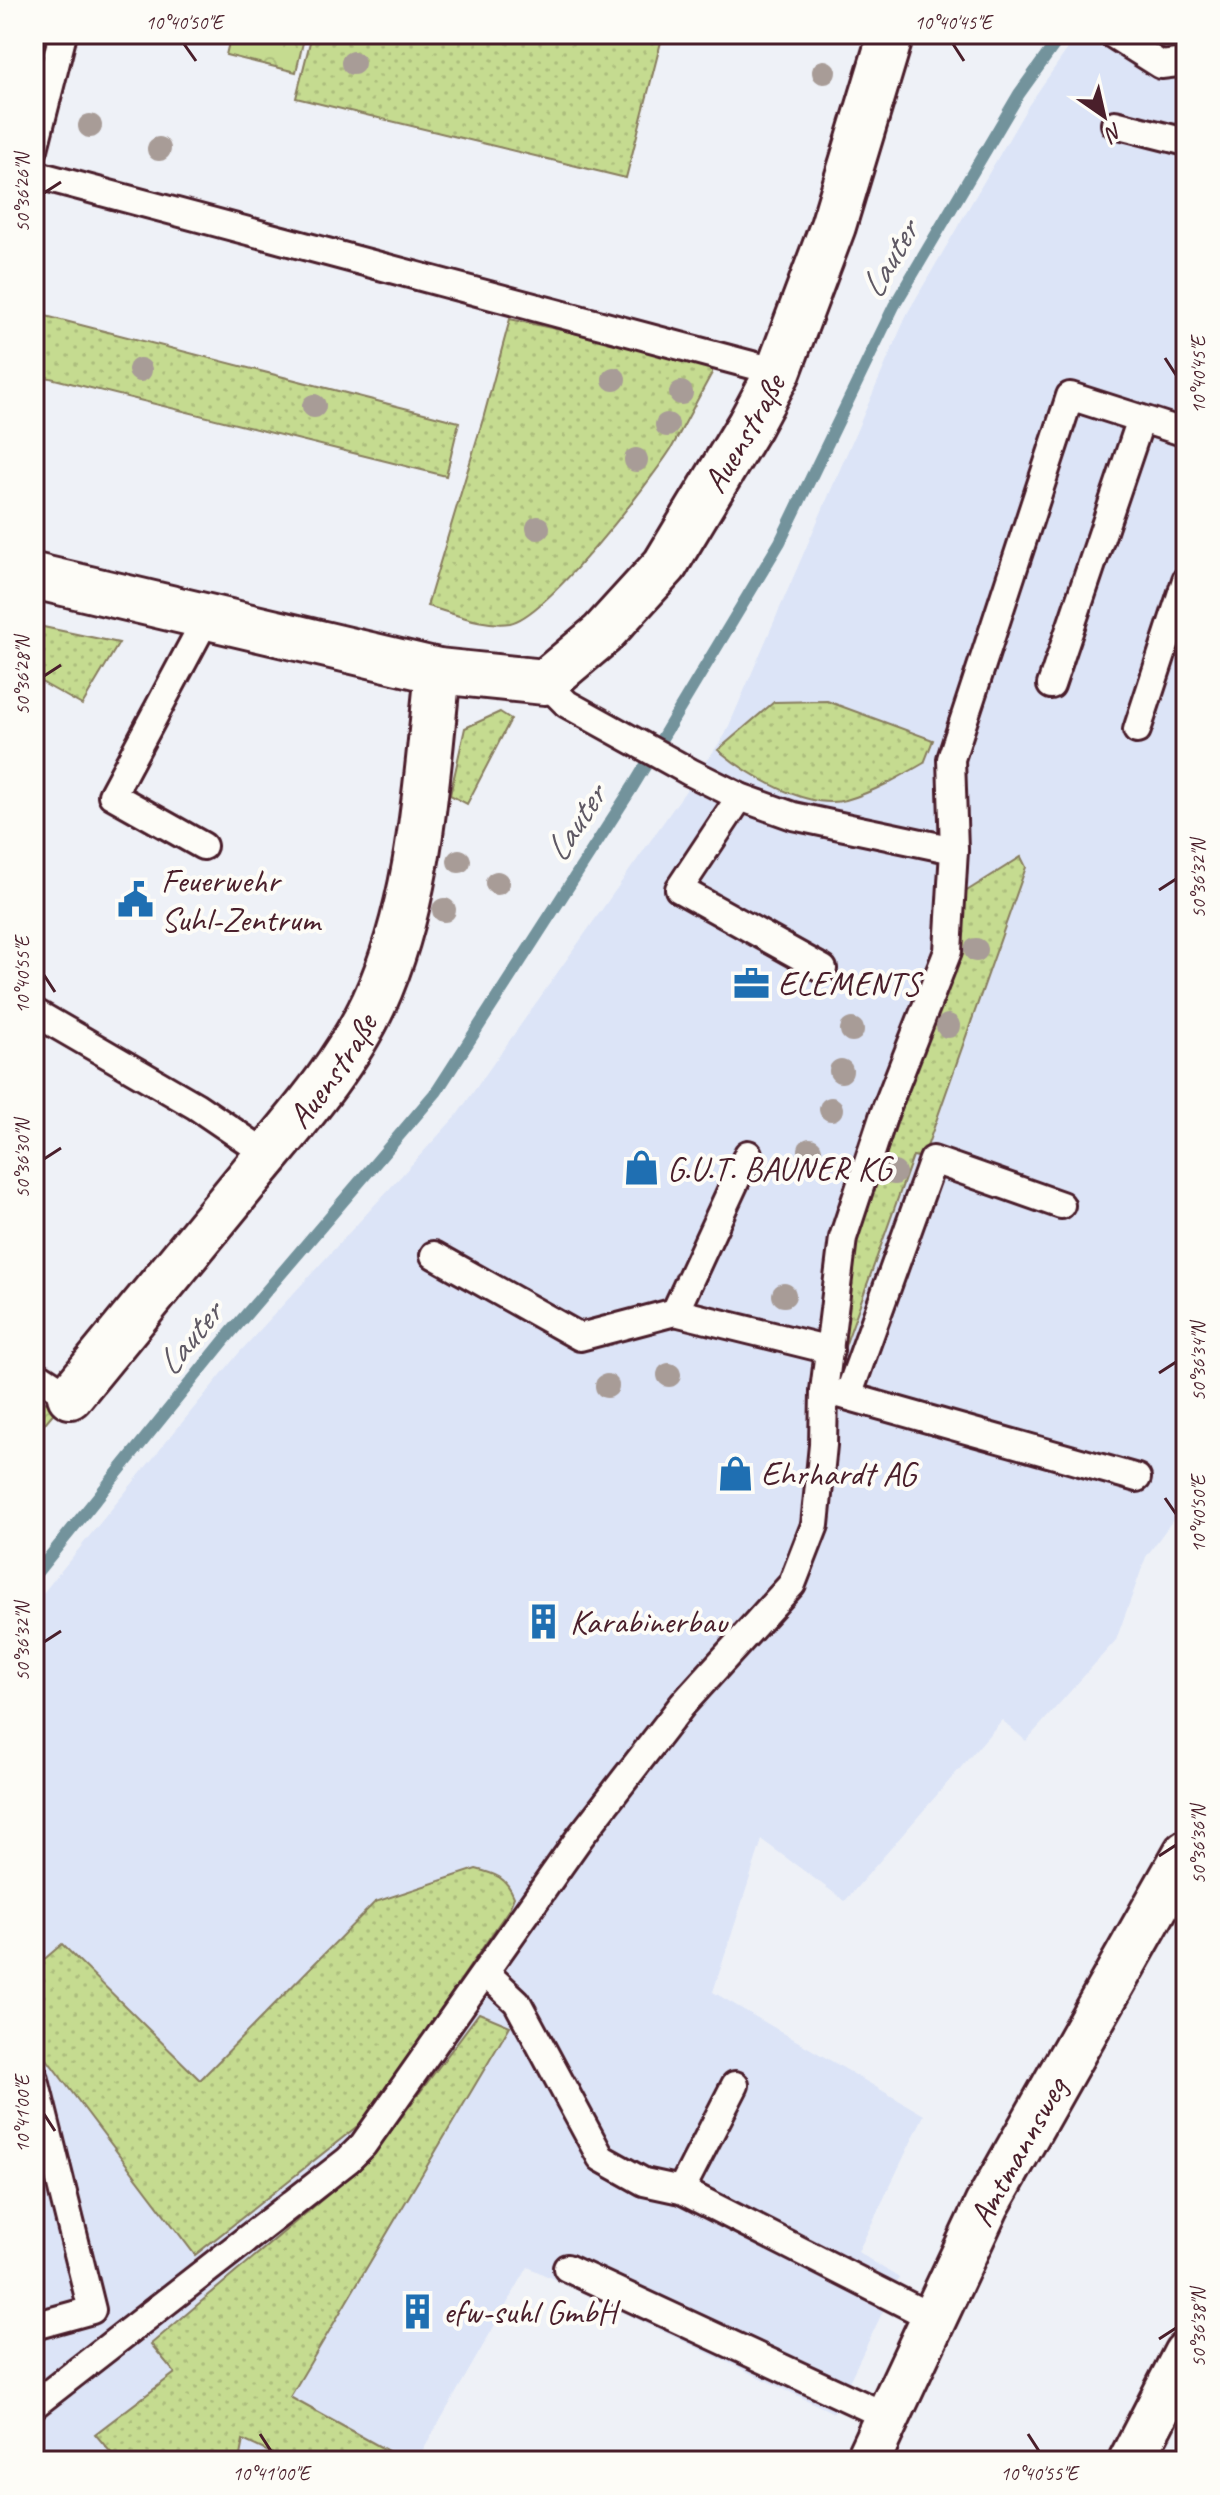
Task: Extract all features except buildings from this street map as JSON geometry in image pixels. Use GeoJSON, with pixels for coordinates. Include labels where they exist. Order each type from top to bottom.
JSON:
{"type":"FeatureCollection","features":[{"type":"Feature","properties":{"kind":"street","name":"Auenstraße"},"geometry":{"type":"LineString","coordinates":[[545,682],[602,634],[665,565],[778,372],[833,226],[891,34]]}},
{"type":"Feature","properties":{"kind":"street"},"geometry":{"type":"LineString","coordinates":[[34,576],[438,671],[545,682]]}},
{"type":"Feature","properties":{"kind":"street","name":"Auenstraße"},"geometry":{"type":"LineString","coordinates":[[70,1396],[268,1155],[351,1046],[374,1001],[406,911],[414,872],[438,671]]}},
{"type":"Feature","properties":{"kind":"street","name":"Amtmannsweg"},"geometry":{"type":"LineString","coordinates":[[867,2461],[987,2205],[1186,1853]]}},
{"type":"Feature","properties":{"kind":"street"},"geometry":{"type":"LineString","coordinates":[[1131,2461],[1186,2354]]}},
{"type":"Feature","properties":{"kind":"lane"},"geometry":{"type":"LineString","coordinates":[[34,149],[63,34]]}},
{"type":"Feature","properties":{"kind":"lane"},"geometry":{"type":"LineString","coordinates":[[1112,34],[1161,65],[1186,62]]}},
{"type":"Feature","properties":{"kind":"lane"},"geometry":{"type":"LineString","coordinates":[[1115,124],[1186,142]]}},
{"type":"Feature","properties":{"kind":"lane"},"geometry":{"type":"LineString","coordinates":[[34,174],[778,372]]}},
{"type":"Feature","properties":{"kind":"lane"},"geometry":{"type":"LineString","coordinates":[[836,1393],[830,1350],[843,1238],[884,1114],[948,951],[954,850],[951,759],[1070,396],[1186,433]]}},
{"type":"Feature","properties":{"kind":"lane"},"geometry":{"type":"LineString","coordinates":[[1051,685],[1141,419]]}},
{"type":"Feature","properties":{"kind":"lane"},"geometry":{"type":"LineString","coordinates":[[1137,730],[1186,580]]}},
{"type":"Feature","properties":{"kind":"lane"},"geometry":{"type":"LineString","coordinates":[[203,846],[112,795],[207,617]]}},
{"type":"Feature","properties":{"kind":"lane"},"geometry":{"type":"LineString","coordinates":[[545,682],[567,704],[740,797],[793,816],[954,850]]}},
{"type":"Feature","properties":{"kind":"lane"},"geometry":{"type":"LineString","coordinates":[[740,797],[679,889],[823,969]]}},
{"type":"Feature","properties":{"kind":"lane"},"geometry":{"type":"LineString","coordinates":[[34,1012],[196,1106],[268,1155]]}},
{"type":"Feature","properties":{"kind":"lane"},"geometry":{"type":"LineString","coordinates":[[675,1312],[748,1154]]}},
{"type":"Feature","properties":{"kind":"lane"},"geometry":{"type":"LineString","coordinates":[[34,2405],[356,2153],[372,2135],[580,1837],[683,1704],[792,1584],[815,1525],[823,1445],[836,1393],[933,1160],[1061,1205]]}},
{"type":"Feature","properties":{"kind":"lane"},"geometry":{"type":"LineString","coordinates":[[434,1255],[580,1337],[675,1312],[830,1350]]}},
{"type":"Feature","properties":{"kind":"lane"},"geometry":{"type":"LineString","coordinates":[[34,1373],[70,1396]]}},
{"type":"Feature","properties":{"kind":"lane"},"geometry":{"type":"LineString","coordinates":[[836,1393],[1137,1478]]}},
{"type":"Feature","properties":{"kind":"lane"},"geometry":{"type":"LineString","coordinates":[[486,1973],[517,2002],[601,2158],[644,2182],[681,2190],[933,2318]]}},
{"type":"Feature","properties":{"kind":"lane"},"geometry":{"type":"LineString","coordinates":[[34,2076],[92,2310],[34,2326]]}},
{"type":"Feature","properties":{"kind":"lane"},"geometry":{"type":"LineString","coordinates":[[681,2190],[735,2085]]}},
{"type":"Feature","properties":{"kind":"lane"},"geometry":{"type":"LineString","coordinates":[[567,2268],[888,2417]]}},
{"type":"Feature","properties":{"kind":"shaded area"},"geometry":{"type":"Polygon","coordinates":[[[1078,34],[1186,34],[1186,1502],[1146,1557],[1116,1640],[1026,1741],[1002,1720],[845,1901],[762,1840],[713,1992],[924,2115],[858,2252],[899,2278],[834,2413],[528,2267],[417,2461],[34,2461],[34,1604],[238,1354],[457,1115],[725,735],[908,312],[1028,106],[1078,34]]]}},
{"type":"Feature","properties":{"kind":"green space"},"geometry":{"type":"Polygon","coordinates":[[[231,34],[305,34],[296,72],[226,55],[231,34]]]}},
{"type":"Feature","properties":{"kind":"green space"},"geometry":{"type":"Polygon","coordinates":[[[312,34],[663,34],[626,178],[296,98],[312,34]]]}},
{"type":"Feature","properties":{"kind":"green space"},"geometry":{"type":"Polygon","coordinates":[[[34,313],[459,422],[446,476],[34,374],[34,313]]]}},
{"type":"Feature","properties":{"kind":"green space"},"geometry":{"type":"Polygon","coordinates":[[[510,319],[712,363],[712,373],[671,449],[596,546],[548,598],[527,615],[500,624],[427,606],[510,319]]]}},
{"type":"Feature","properties":{"kind":"green space"},"geometry":{"type":"Polygon","coordinates":[[[34,625],[119,643],[82,705],[34,678],[34,625]]]}},
{"type":"Feature","properties":{"kind":"green space"},"geometry":{"type":"Polygon","coordinates":[[[827,701],[933,740],[924,763],[867,793],[831,802],[814,800],[779,788],[718,750],[774,702],[827,701]]]}},
{"type":"Feature","properties":{"kind":"green space"},"geometry":{"type":"Polygon","coordinates":[[[500,712],[511,719],[467,804],[450,795],[465,728],[500,712]]]}},
{"type":"Feature","properties":{"kind":"green space"},"geometry":{"type":"Polygon","coordinates":[[[1021,857],[1026,867],[923,1158],[913,1156],[844,1349],[855,1241],[959,950],[962,894],[1021,857]]]}},
{"type":"Feature","properties":{"kind":"green space"},"geometry":{"type":"Polygon","coordinates":[[[34,1396],[57,1409],[34,1436],[34,1396]]]}},
{"type":"Feature","properties":{"kind":"green space"},"geometry":{"type":"Polygon","coordinates":[[[476,1869],[495,1875],[508,1885],[514,1897],[509,1909],[365,2120],[195,2255],[34,2042],[34,1968],[62,1944],[200,2080],[375,1902],[476,1869]]]}},
{"type":"Feature","properties":{"kind":"green space"},"geometry":{"type":"Polygon","coordinates":[[[479,2013],[510,2026],[290,2397],[406,2461],[288,2461],[243,2440],[239,2461],[118,2461],[95,2434],[175,2373],[151,2344],[370,2159],[479,2013]]]}},
{"type":"Feature","properties":{"kind":"waterway","name":"Lauter"},"geometry":{"type":"LineString","coordinates":[[34,1576],[227,1337],[437,1091],[632,788],[780,542],[894,306],[1019,94],[1062,34]]}},
{"type":"Feature","properties":{"kind":"place","name":"Feuerwehr Suhl-Zentrum"},"geometry":{"type":"Point","coordinates":[135,900]}},
{"type":"Feature","properties":{"kind":"place","name":"ELEMENTS"},"geometry":{"type":"Point","coordinates":[752,983]}},
{"type":"Feature","properties":{"kind":"place","name":"G.U.T. BAUNER KG"},"geometry":{"type":"Point","coordinates":[641,1168]}},
{"type":"Feature","properties":{"kind":"place","name":"Ehrhardt AG"},"geometry":{"type":"Point","coordinates":[735,1473]}},
{"type":"Feature","properties":{"kind":"place","name":"Karabinerbau"},"geometry":{"type":"Point","coordinates":[544,1621]}},
{"type":"Feature","properties":{"kind":"place","name":"efw-suhl GmbH"},"geometry":{"type":"Point","coordinates":[417,2311]}}]}
